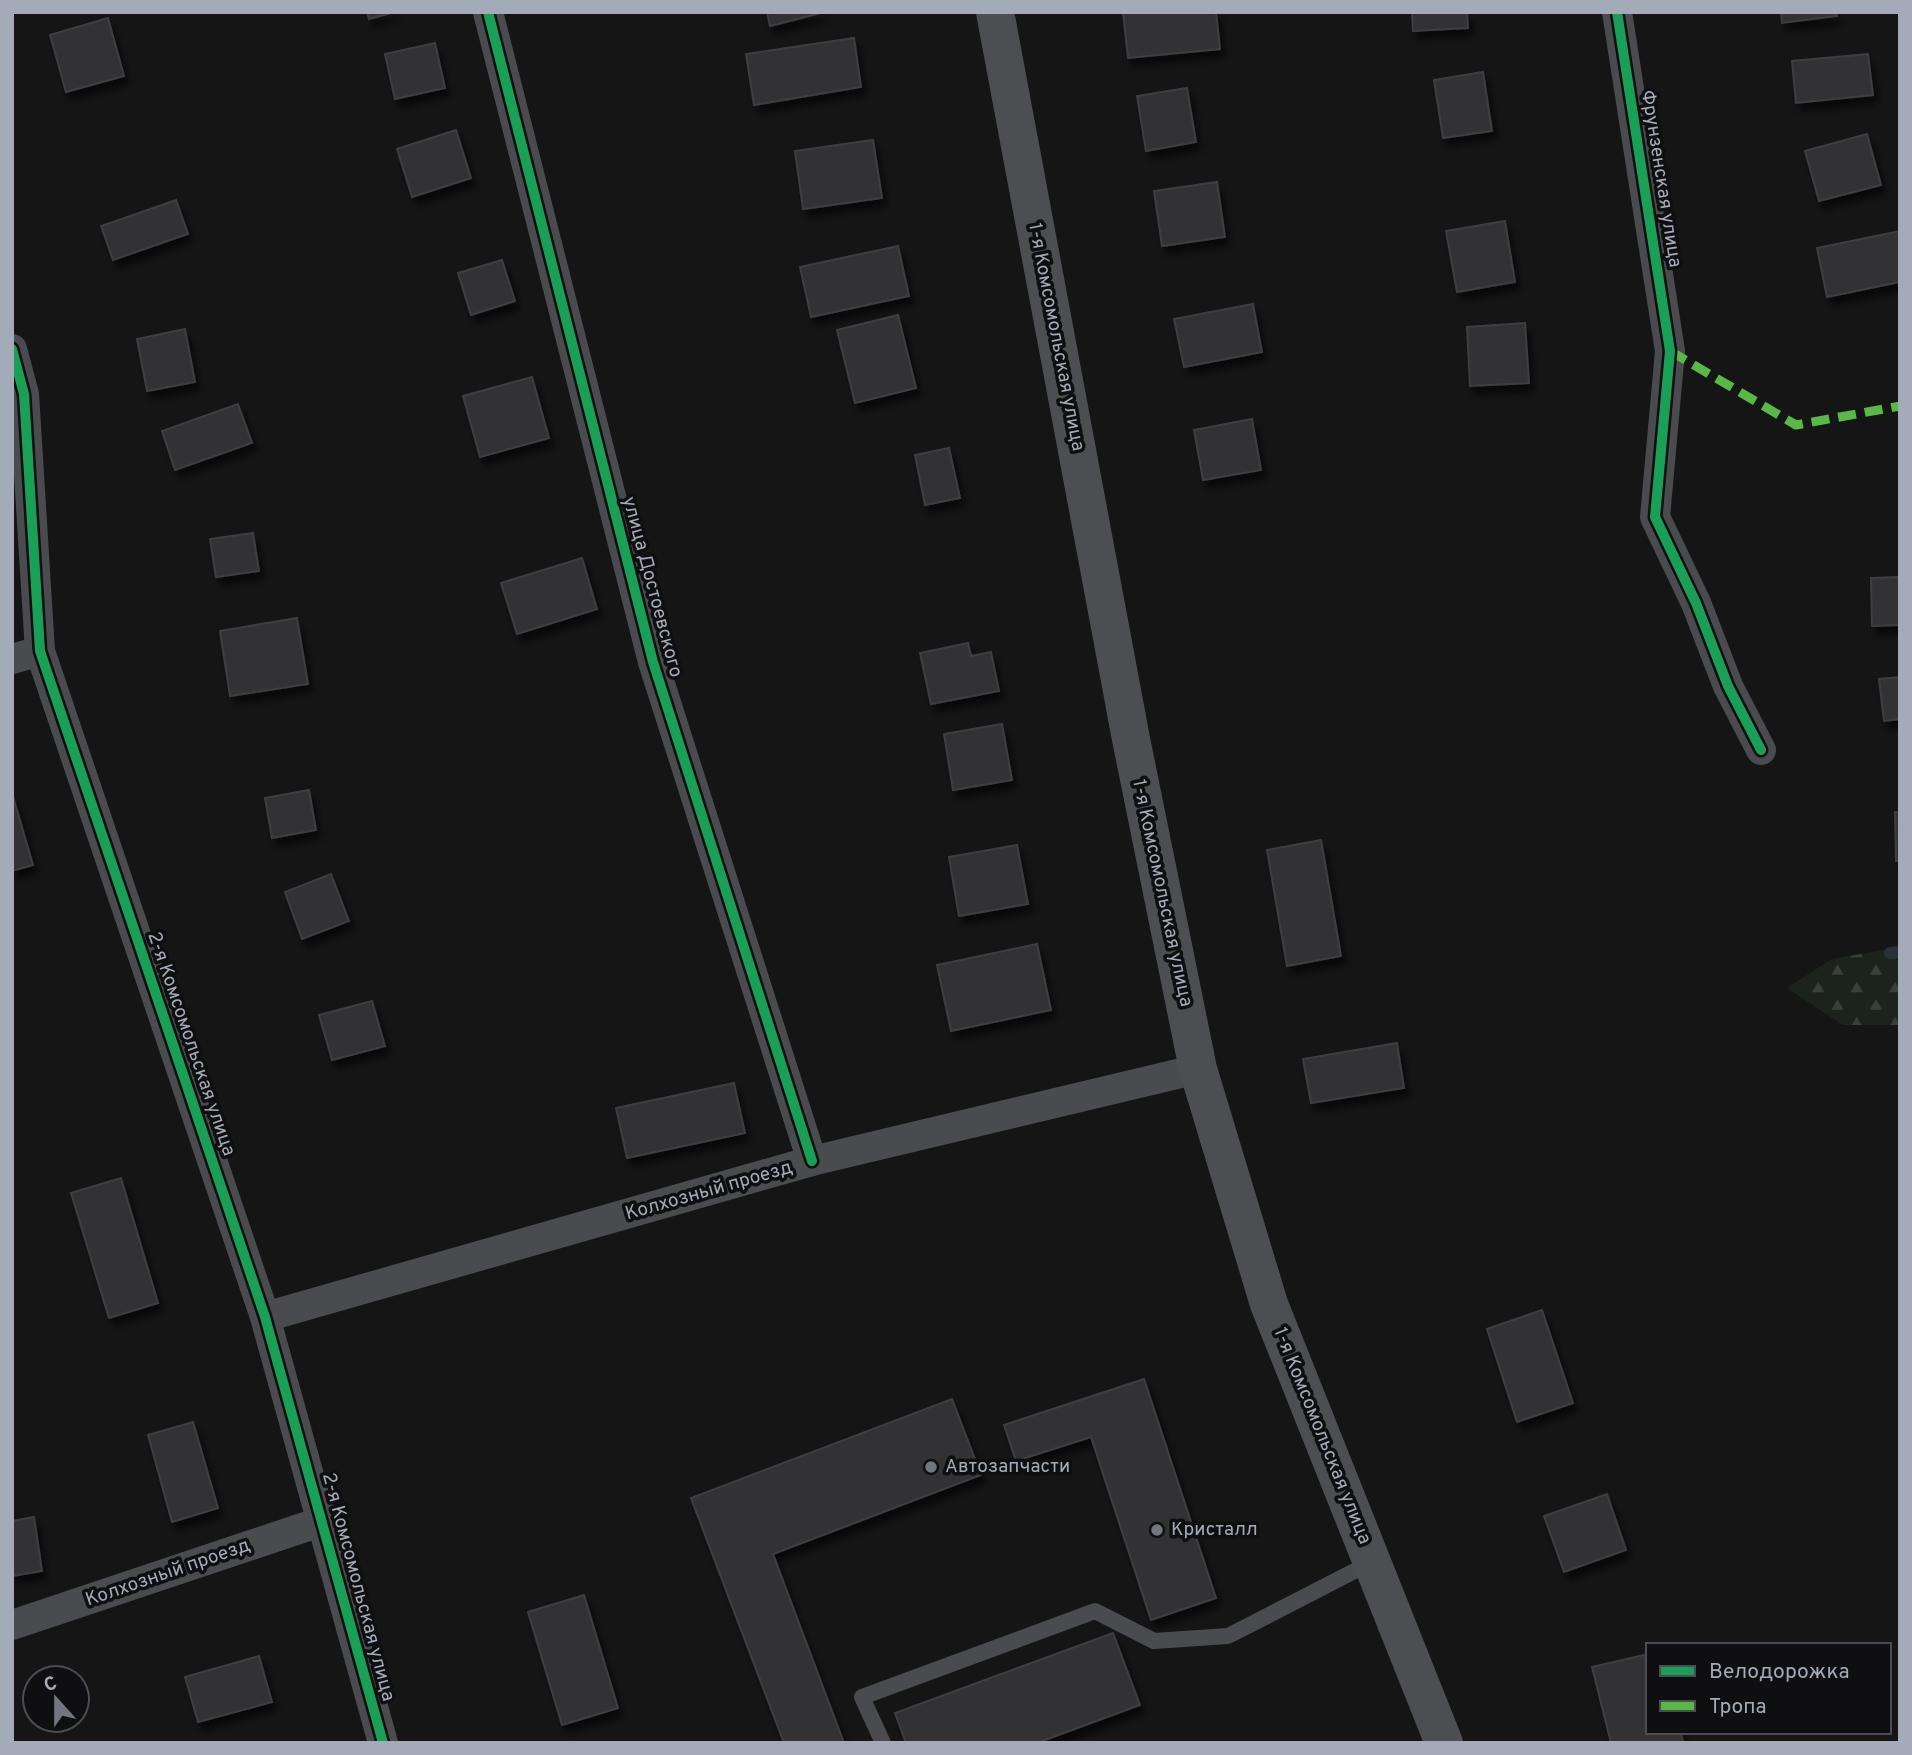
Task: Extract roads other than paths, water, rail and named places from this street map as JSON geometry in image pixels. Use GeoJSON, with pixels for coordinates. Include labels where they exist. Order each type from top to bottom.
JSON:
{"type":"FeatureCollection","features":[{"type":"Feature","properties":{"kind":"main road","name":"1-я Комсомольская улица"},"geometry":{"type":"LineString","coordinates":[[995,12],[1128,726],[1199,1069],[1269,1304],[1444,1743]]}},
{"type":"Feature","properties":{"kind":"street","name":"улица Достоевского"},"geometry":{"type":"LineString","coordinates":[[488,12],[653,662],[812,1161]]}},
{"type":"Feature","properties":{"kind":"street","name":"Фрунзенская улица"},"geometry":{"type":"LineString","coordinates":[[1617,12],[1670,351],[1656,517],[1696,603],[1728,686],[1761,750]]}},
{"type":"Feature","properties":{"kind":"street","name":"2-я Комсомольская улица"},"geometry":{"type":"LineString","coordinates":[[12,349],[24,394],[26,655],[265,1317],[383,1743]]}},
{"type":"Feature","properties":{"kind":"street","name":"Колхозный проезд"},"geometry":{"type":"LineString","coordinates":[[265,1317],[812,1161],[1199,1069]]}},
{"type":"Feature","properties":{"kind":"street","name":"Колхозный проезд"},"geometry":{"type":"LineString","coordinates":[[12,1625],[323,1521]]}},
{"type":"Feature","properties":{"kind":"lane"},"geometry":{"type":"LineString","coordinates":[[883,1743],[862,1697],[1095,1611],[1154,1641],[1228,1636],[1372,1562]]}},
{"type":"Feature","properties":{"kind":"waterway"},"geometry":{"type":"LineString","coordinates":[[1890,953],[1900,952]]}},
{"type":"Feature","properties":{"kind":"place","name":"Автозапчасти"},"geometry":{"type":"Point","coordinates":[931,1467]}},
{"type":"Feature","properties":{"kind":"place","name":"Кристалл"},"geometry":{"type":"Point","coordinates":[1157,1530]}}]}
